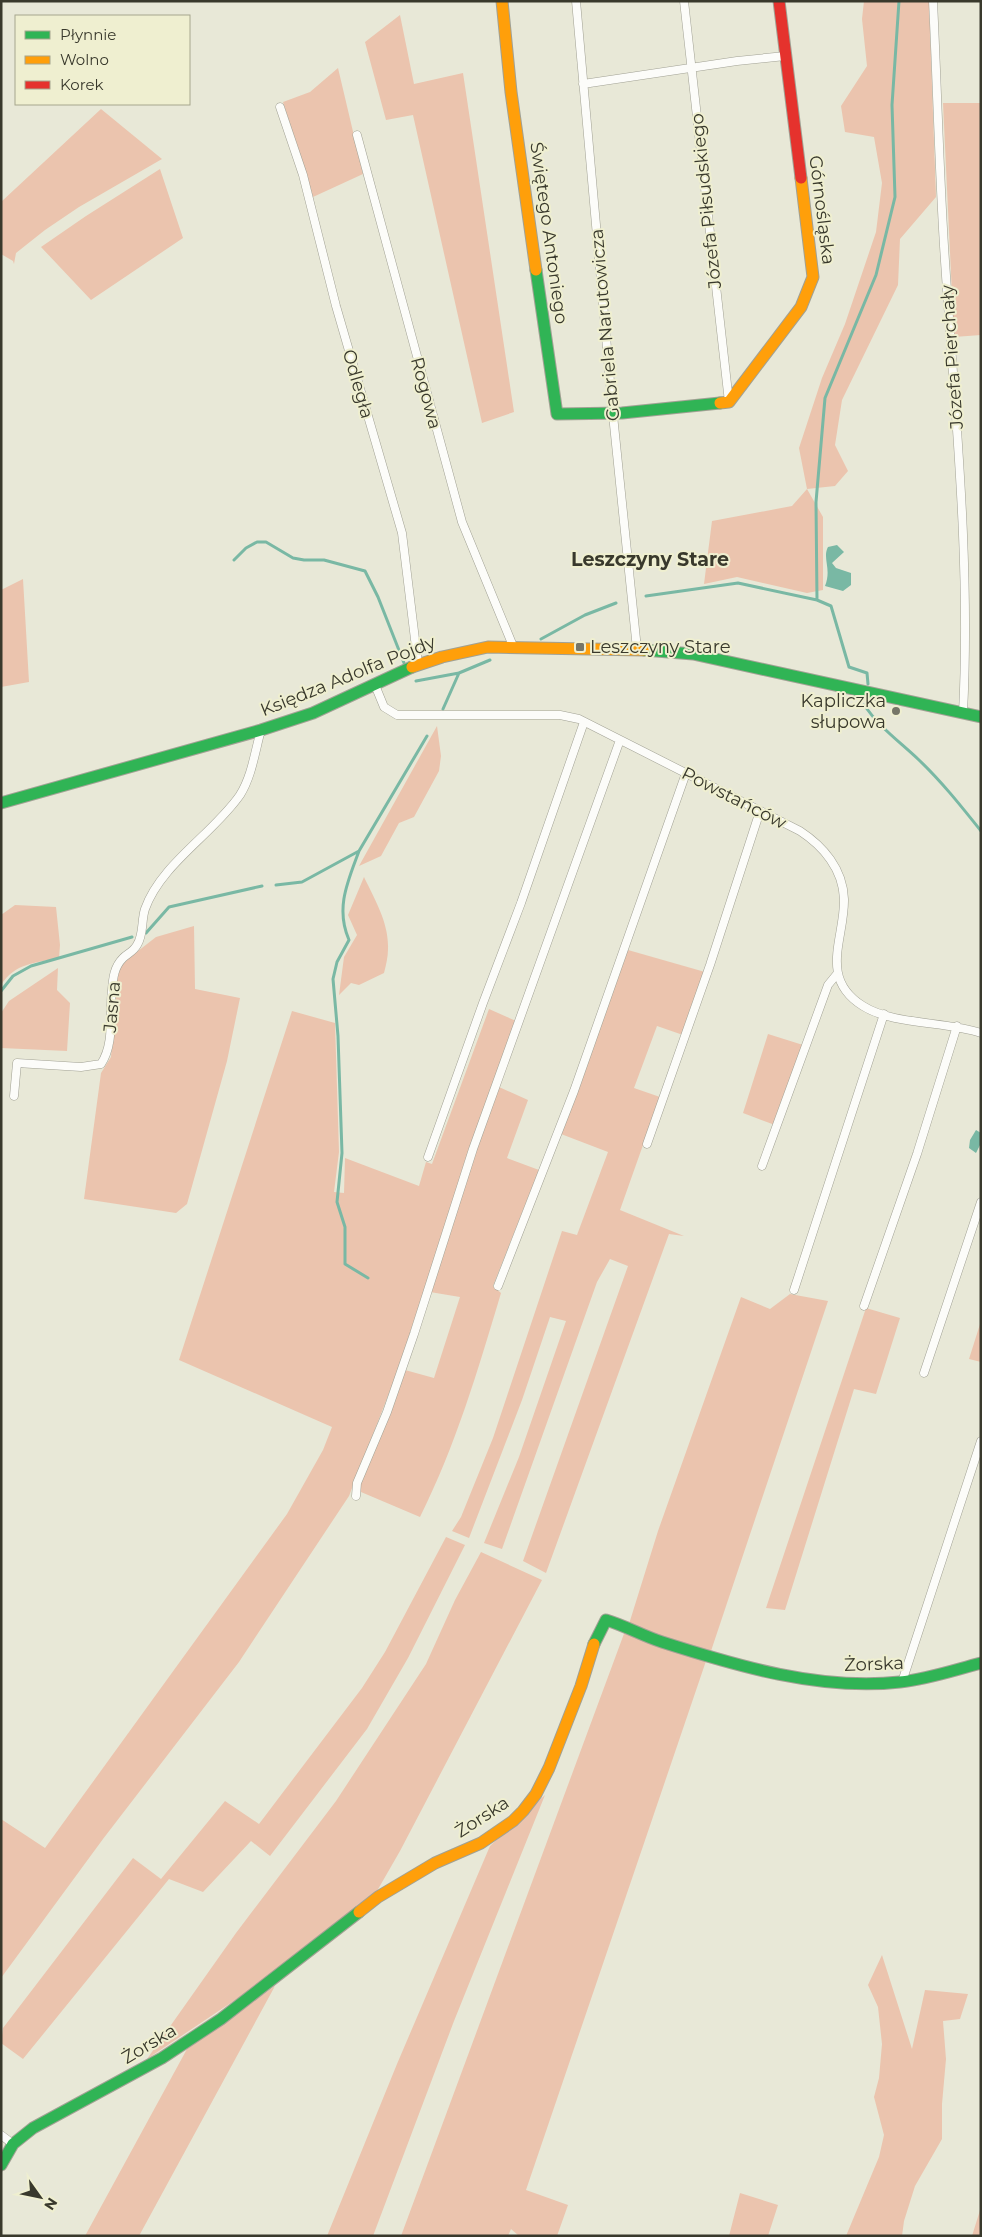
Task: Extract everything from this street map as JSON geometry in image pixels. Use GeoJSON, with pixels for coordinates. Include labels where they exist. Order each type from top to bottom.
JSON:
{"type":"FeatureCollection","features":[{"type":"Feature","properties":{"kind":"street","name":"Świętego Antoniego"},"geometry":{"type":"LineString","coordinates":[[502,1],[511,92],[557,414],[613,415]]}},
{"type":"Feature","properties":{"kind":"street","name":"Gabriela Narutowicza"},"geometry":{"type":"LineString","coordinates":[[576,1],[613,415],[637,649]]}},
{"type":"Feature","properties":{"kind":"street","name":"Józefa Piłsudskiego"},"geometry":{"type":"LineString","coordinates":[[684,1],[728,402]]}},
{"type":"Feature","properties":{"kind":"street","name":"Górnośląska"},"geometry":{"type":"LineString","coordinates":[[728,402],[801,307],[813,277],[779,1]]}},
{"type":"Feature","properties":{"kind":"street","name":"Józefa Pierchały"},"geometry":{"type":"LineString","coordinates":[[933,1],[944,245],[962,487],[966,654],[964,713]]}},
{"type":"Feature","properties":{"kind":"street"},"geometry":{"type":"LineString","coordinates":[[583,84],[785,56]]}},
{"type":"Feature","properties":{"kind":"street","name":"Odległa"},"geometry":{"type":"LineString","coordinates":[[280,107],[302,175],[336,306],[402,533],[418,664]]}},
{"type":"Feature","properties":{"kind":"street","name":"Rogowa"},"geometry":{"type":"LineString","coordinates":[[357,135],[462,522],[513,646]]}},
{"type":"Feature","properties":{"kind":"street"},"geometry":{"type":"LineString","coordinates":[[613,415],[728,402]]}},
{"type":"Feature","properties":{"kind":"street","name":"Księdza Adolfa Pojdy"},"geometry":{"type":"LineString","coordinates":[[1,803],[261,730],[313,712],[418,664],[476,649],[513,646],[637,649],[693,654],[981,717]]}},
{"type":"Feature","properties":{"kind":"street","name":"Powstańców"},"geometry":{"type":"LineString","coordinates":[[375,685],[384,707],[397,715],[560,715],[584,722],[810,838],[824,850],[841,882],[844,900],[835,961],[837,974]]}},
{"type":"Feature","properties":{"kind":"street"},"geometry":{"type":"LineString","coordinates":[[428,1157],[483,1003],[522,903],[584,722]]}},
{"type":"Feature","properties":{"kind":"street","name":"Jasna"},"geometry":{"type":"LineString","coordinates":[[14,1096],[17,1063],[81,1067],[101,1064],[108,1053],[115,970],[121,960],[137,947],[143,930],[145,910],[157,885],[216,824],[241,793],[251,768],[261,730]]}},
{"type":"Feature","properties":{"kind":"street"},"geometry":{"type":"LineString","coordinates":[[356,1496],[357,1483],[387,1412],[411,1343],[473,1149],[620,740]]}},
{"type":"Feature","properties":{"kind":"street"},"geometry":{"type":"LineString","coordinates":[[498,1286],[574,1091],[686,773]]}},
{"type":"Feature","properties":{"kind":"street"},"geometry":{"type":"LineString","coordinates":[[647,1144],[710,965],[760,811]]}},
{"type":"Feature","properties":{"kind":"street"},"geometry":{"type":"LineString","coordinates":[[762,1166],[828,985],[837,974],[853,999],[869,1009],[884,1014],[957,1026],[981,1033]]}},
{"type":"Feature","properties":{"kind":"street"},"geometry":{"type":"LineString","coordinates":[[794,1290],[884,1014]]}},
{"type":"Feature","properties":{"kind":"street"},"geometry":{"type":"LineString","coordinates":[[864,1306],[917,1154],[957,1026]]}},
{"type":"Feature","properties":{"kind":"street"},"geometry":{"type":"LineString","coordinates":[[924,1372],[981,1202]]}},
{"type":"Feature","properties":{"kind":"street"},"geometry":{"type":"LineString","coordinates":[[902,1682],[981,1441]]}},
{"type":"Feature","properties":{"kind":"street","name":"Żorska"},"geometry":{"type":"LineString","coordinates":[[13,2144],[47,2118],[132,2075],[221,2019],[378,1896],[435,1863],[481,1843],[513,1821],[524,1811],[536,1794],[549,1768],[581,1686],[595,1640],[606,1620],[622,1624],[654,1639],[744,1664],[842,1683],[902,1682],[981,1663]]}},
{"type":"Feature","properties":{"kind":"street"},"geometry":{"type":"LineString","coordinates":[[1,2135],[13,2144],[1,2165]]}},
{"type":"Feature","properties":{"kind":"shaded area"},"geometry":{"type":"Polygon","coordinates":[[[864,1],[929,1],[936,197],[900,239],[898,285],[842,400],[835,445],[848,471],[835,486],[807,489],[799,448],[822,378],[845,324],[876,232],[882,183],[874,137],[845,132],[841,106],[867,66],[862,19],[864,1]]]}},
{"type":"Feature","properties":{"kind":"shaded area"},"geometry":{"type":"Polygon","coordinates":[[[400,15],[414,84],[463,73],[514,412],[482,423],[413,115],[386,120],[365,42],[400,15]]]}},
{"type":"Feature","properties":{"kind":"shaded area"},"geometry":{"type":"Polygon","coordinates":[[[338,68],[363,174],[313,197],[283,102],[310,92],[338,68]]]}},
{"type":"Feature","properties":{"kind":"shaded area"},"geometry":{"type":"Polygon","coordinates":[[[943,103],[981,103],[981,335],[954,337],[943,103]]]}},
{"type":"Feature","properties":{"kind":"shaded area"},"geometry":{"type":"Polygon","coordinates":[[[101,109],[162,159],[79,207],[45,230],[16,253],[14,264],[13,261],[1,254],[1,202],[101,109]]]}},
{"type":"Feature","properties":{"kind":"shaded area"},"geometry":{"type":"Polygon","coordinates":[[[160,169],[183,238],[91,300],[41,247],[160,169]]]}},
{"type":"Feature","properties":{"kind":"shaded area"},"geometry":{"type":"Polygon","coordinates":[[[807,489],[823,517],[823,590],[807,593],[737,577],[704,584],[712,521],[792,506],[807,489]]]}},
{"type":"Feature","properties":{"kind":"shaded area"},"geometry":{"type":"Polygon","coordinates":[[[23,579],[29,682],[1,687],[1,590],[23,579]]]}},
{"type":"Feature","properties":{"kind":"shaded area"},"geometry":{"type":"Polygon","coordinates":[[[437,726],[441,756],[439,771],[414,817],[399,823],[381,856],[359,866],[437,726]]]}},
{"type":"Feature","properties":{"kind":"shaded area"},"geometry":{"type":"Polygon","coordinates":[[[364,877],[384,921],[388,939],[388,955],[384,973],[359,985],[351,983],[339,995],[344,957],[357,935],[348,915],[364,877]]]}},
{"type":"Feature","properties":{"kind":"shaded area"},"geometry":{"type":"Polygon","coordinates":[[[15,905],[56,907],[60,945],[59,958],[19,968],[1,985],[1,915],[15,905]]]}},
{"type":"Feature","properties":{"kind":"shaded area"},"geometry":{"type":"Polygon","coordinates":[[[194,926],[195,989],[240,998],[227,1061],[187,1204],[176,1213],[84,1199],[101,1073],[111,1057],[117,973],[124,962],[156,937],[194,926]]]}},
{"type":"Feature","properties":{"kind":"shaded area"},"geometry":{"type":"Polygon","coordinates":[[[628,950],[705,972],[683,1035],[657,1026],[634,1088],[660,1097],[620,1210],[684,1236],[669,1234],[546,1573],[523,1561],[628,1266],[610,1259],[597,1282],[502,1549],[484,1543],[519,1457],[566,1321],[550,1317],[522,1400],[469,1538],[452,1531],[461,1517],[493,1438],[562,1231],[577,1235],[608,1152],[561,1134],[628,950]]]}},
{"type":"Feature","properties":{"kind":"shaded area"},"geometry":{"type":"Polygon","coordinates":[[[58,968],[57,990],[70,1003],[67,1051],[1,1048],[1,1013],[9,1001],[58,968]]]}},
{"type":"Feature","properties":{"kind":"shaded area"},"geometry":{"type":"Polygon","coordinates":[[[489,1009],[516,1021],[469,1152],[398,1370],[349,1496],[239,1662],[103,1839],[1,1978],[1,1819],[45,1848],[287,1514],[323,1450],[332,1427],[179,1360],[292,1011],[335,1023],[339,1152],[334,1192],[344,1193],[345,1158],[419,1186],[426,1162],[432,1164],[489,1009]]]}},
{"type":"Feature","properties":{"kind":"shaded area"},"geometry":{"type":"Polygon","coordinates":[[[768,1034],[803,1045],[775,1125],[743,1113],[768,1034]]]}},
{"type":"Feature","properties":{"kind":"shaded area"},"geometry":{"type":"Polygon","coordinates":[[[499,1087],[528,1100],[507,1158],[539,1170],[493,1286],[501,1293],[465,1407],[445,1462],[420,1517],[361,1492],[360,1486],[405,1370],[434,1378],[460,1297],[430,1292],[471,1163],[499,1087]]]}},
{"type":"Feature","properties":{"kind":"shaded area"},"geometry":{"type":"Polygon","coordinates":[[[790,1294],[828,1301],[711,1651],[672,1640],[629,1624],[658,1531],[741,1297],[770,1309],[790,1294]]]}},
{"type":"Feature","properties":{"kind":"shaded area"},"geometry":{"type":"Polygon","coordinates":[[[866,1308],[900,1318],[876,1394],[854,1389],[785,1610],[766,1608],[866,1308]]]}},
{"type":"Feature","properties":{"kind":"shaded area"},"geometry":{"type":"Polygon","coordinates":[[[981,1321],[981,1362],[969,1359],[981,1321]]]}},
{"type":"Feature","properties":{"kind":"shaded area"},"geometry":{"type":"Polygon","coordinates":[[[446,1537],[465,1545],[408,1658],[367,1729],[270,1856],[251,1841],[203,1892],[169,1879],[23,2059],[1,2043],[3,2028],[133,1858],[161,1879],[225,1801],[259,1824],[362,1688],[385,1652],[446,1537]]]}},
{"type":"Feature","properties":{"kind":"shaded area"},"geometry":{"type":"Polygon","coordinates":[[[481,1552],[542,1580],[400,1851],[377,1891],[256,1986],[147,2059],[236,1933],[336,1801],[426,1664],[455,1600],[481,1552]]]}},
{"type":"Feature","properties":{"kind":"shaded area"},"geometry":{"type":"Polygon","coordinates":[[[625,1631],[706,1661],[526,2190],[568,2205],[557,2236],[519,2236],[511,2229],[508,2236],[401,2236],[625,1631]]]}},
{"type":"Feature","properties":{"kind":"shaded area"},"geometry":{"type":"Polygon","coordinates":[[[545,1795],[454,2021],[373,2236],[327,2236],[397,2064],[490,1846],[545,1795]]]}},
{"type":"Feature","properties":{"kind":"shaded area"},"geometry":{"type":"Polygon","coordinates":[[[882,1955],[912,2049],[925,1990],[968,1994],[960,2019],[943,2021],[946,2059],[942,2104],[942,2139],[915,2186],[904,2221],[902,2236],[846,2236],[879,2157],[884,2135],[874,2097],[879,2078],[882,2044],[878,2007],[868,1985],[882,1955]]]}},
{"type":"Feature","properties":{"kind":"shaded area"},"geometry":{"type":"Polygon","coordinates":[[[275,1986],[139,2236],[85,2236],[187,2049],[275,1986]]]}},
{"type":"Feature","properties":{"kind":"shaded area"},"geometry":{"type":"Polygon","coordinates":[[[740,2193],[778,2205],[768,2236],[729,2236],[740,2193]]]}},
{"type":"Feature","properties":{"kind":"shaded area"},"geometry":{"type":"Polygon","coordinates":[[[981,2207],[981,2236],[972,2236],[981,2207]]]}},
{"type":"Feature","properties":{"kind":"water"},"geometry":{"type":"Polygon","coordinates":[[[837,545],[844,552],[832,563],[836,568],[851,573],[851,585],[843,591],[825,586],[828,574],[826,551],[828,547],[837,545]]]}},
{"type":"Feature","properties":{"kind":"water"},"geometry":{"type":"Polygon","coordinates":[[[976,1130],[981,1133],[981,1143],[976,1153],[969,1148],[970,1140],[976,1130]]]}},
{"type":"Feature","properties":{"kind":"waterway"},"geometry":{"type":"LineString","coordinates":[[817,600],[816,502],[825,398],[876,275],[895,197],[892,105],[899,1]]}},
{"type":"Feature","properties":{"kind":"waterway"},"geometry":{"type":"LineString","coordinates":[[234,560],[246,548],[257,542],[266,542],[293,558],[324,560],[365,571],[378,597],[404,663]]}},
{"type":"Feature","properties":{"kind":"waterway"},"geometry":{"type":"LineString","coordinates":[[646,596],[738,583],[817,600],[831,606],[849,667],[867,673],[868,684]]}},
{"type":"Feature","properties":{"kind":"waterway"},"geometry":{"type":"LineString","coordinates":[[541,639],[585,615],[616,603]]}},
{"type":"Feature","properties":{"kind":"waterway"},"geometry":{"type":"LineString","coordinates":[[443,709],[459,673],[490,660]]}},
{"type":"Feature","properties":{"kind":"waterway"},"geometry":{"type":"LineString","coordinates":[[416,681],[459,673]]}},
{"type":"Feature","properties":{"kind":"waterway"},"geometry":{"type":"LineString","coordinates":[[864,705],[883,728],[936,777],[981,831]]}},
{"type":"Feature","properties":{"kind":"waterway"},"geometry":{"type":"LineString","coordinates":[[276,885],[302,882],[359,851],[427,736]]}},
{"type":"Feature","properties":{"kind":"waterway"},"geometry":{"type":"LineString","coordinates":[[359,851],[347,884],[343,906],[343,917],[349,940],[337,962],[333,979],[338,1036],[342,1153],[337,1202],[345,1227],[345,1264],[368,1278]]}},
{"type":"Feature","properties":{"kind":"waterway"},"geometry":{"type":"LineString","coordinates":[[146,933],[169,907],[262,886]]}},
{"type":"Feature","properties":{"kind":"waterway"},"geometry":{"type":"LineString","coordinates":[[1,991],[13,976],[31,966],[132,937]]}},
{"type":"Feature","properties":{"kind":"traffic: fast"},"geometry":{"type":"LineString","coordinates":[[536,270],[557,414],[622,413],[720,403]]}},
{"type":"Feature","properties":{"kind":"traffic: fast"},"geometry":{"type":"LineString","coordinates":[[644,650],[693,654],[981,717]]}},
{"type":"Feature","properties":{"kind":"traffic: fast"},"geometry":{"type":"LineString","coordinates":[[1,803],[261,730],[313,713],[412,667]]}},
{"type":"Feature","properties":{"kind":"traffic: fast"},"geometry":{"type":"LineString","coordinates":[[594,1644],[606,1620],[655,1640],[749,1668],[810,1680],[840,1683],[870,1684],[910,1681],[981,1663]]}},
{"type":"Feature","properties":{"kind":"traffic: fast"},"geometry":{"type":"LineString","coordinates":[[1,2165],[13,2144],[33,2128],[162,2058],[221,2019],[359,1912]]}},
{"type":"Feature","properties":{"kind":"traffic: slow"},"geometry":{"type":"LineString","coordinates":[[502,1],[511,92],[536,270]]}},
{"type":"Feature","properties":{"kind":"traffic: slow"},"geometry":{"type":"LineString","coordinates":[[720,403],[729,402],[801,307],[813,277],[801,178]]}},
{"type":"Feature","properties":{"kind":"traffic: slow"},"geometry":{"type":"LineString","coordinates":[[412,667],[442,657],[488,647],[644,650]]}},
{"type":"Feature","properties":{"kind":"traffic: slow"},"geometry":{"type":"LineString","coordinates":[[359,1912],[378,1897],[435,1863],[481,1843],[513,1821],[523,1811],[536,1794],[549,1768],[581,1686],[594,1644]]}},
{"type":"Feature","properties":{"kind":"traffic: jam"},"geometry":{"type":"LineString","coordinates":[[779,1],[801,178]]}},
{"type":"Feature","properties":{"kind":"place","name":"Leszczyny Stare"},"geometry":{"type":"Point","coordinates":[580,647]}},
{"type":"Feature","properties":{"kind":"place","name":"Kapliczka słupowa"},"geometry":{"type":"Point","coordinates":[896,711]}},
{"type":"Feature","properties":{"kind":"district","name":"Leszczyny Stare"},"geometry":{"type":"Point","coordinates":[650,559]}}]}
